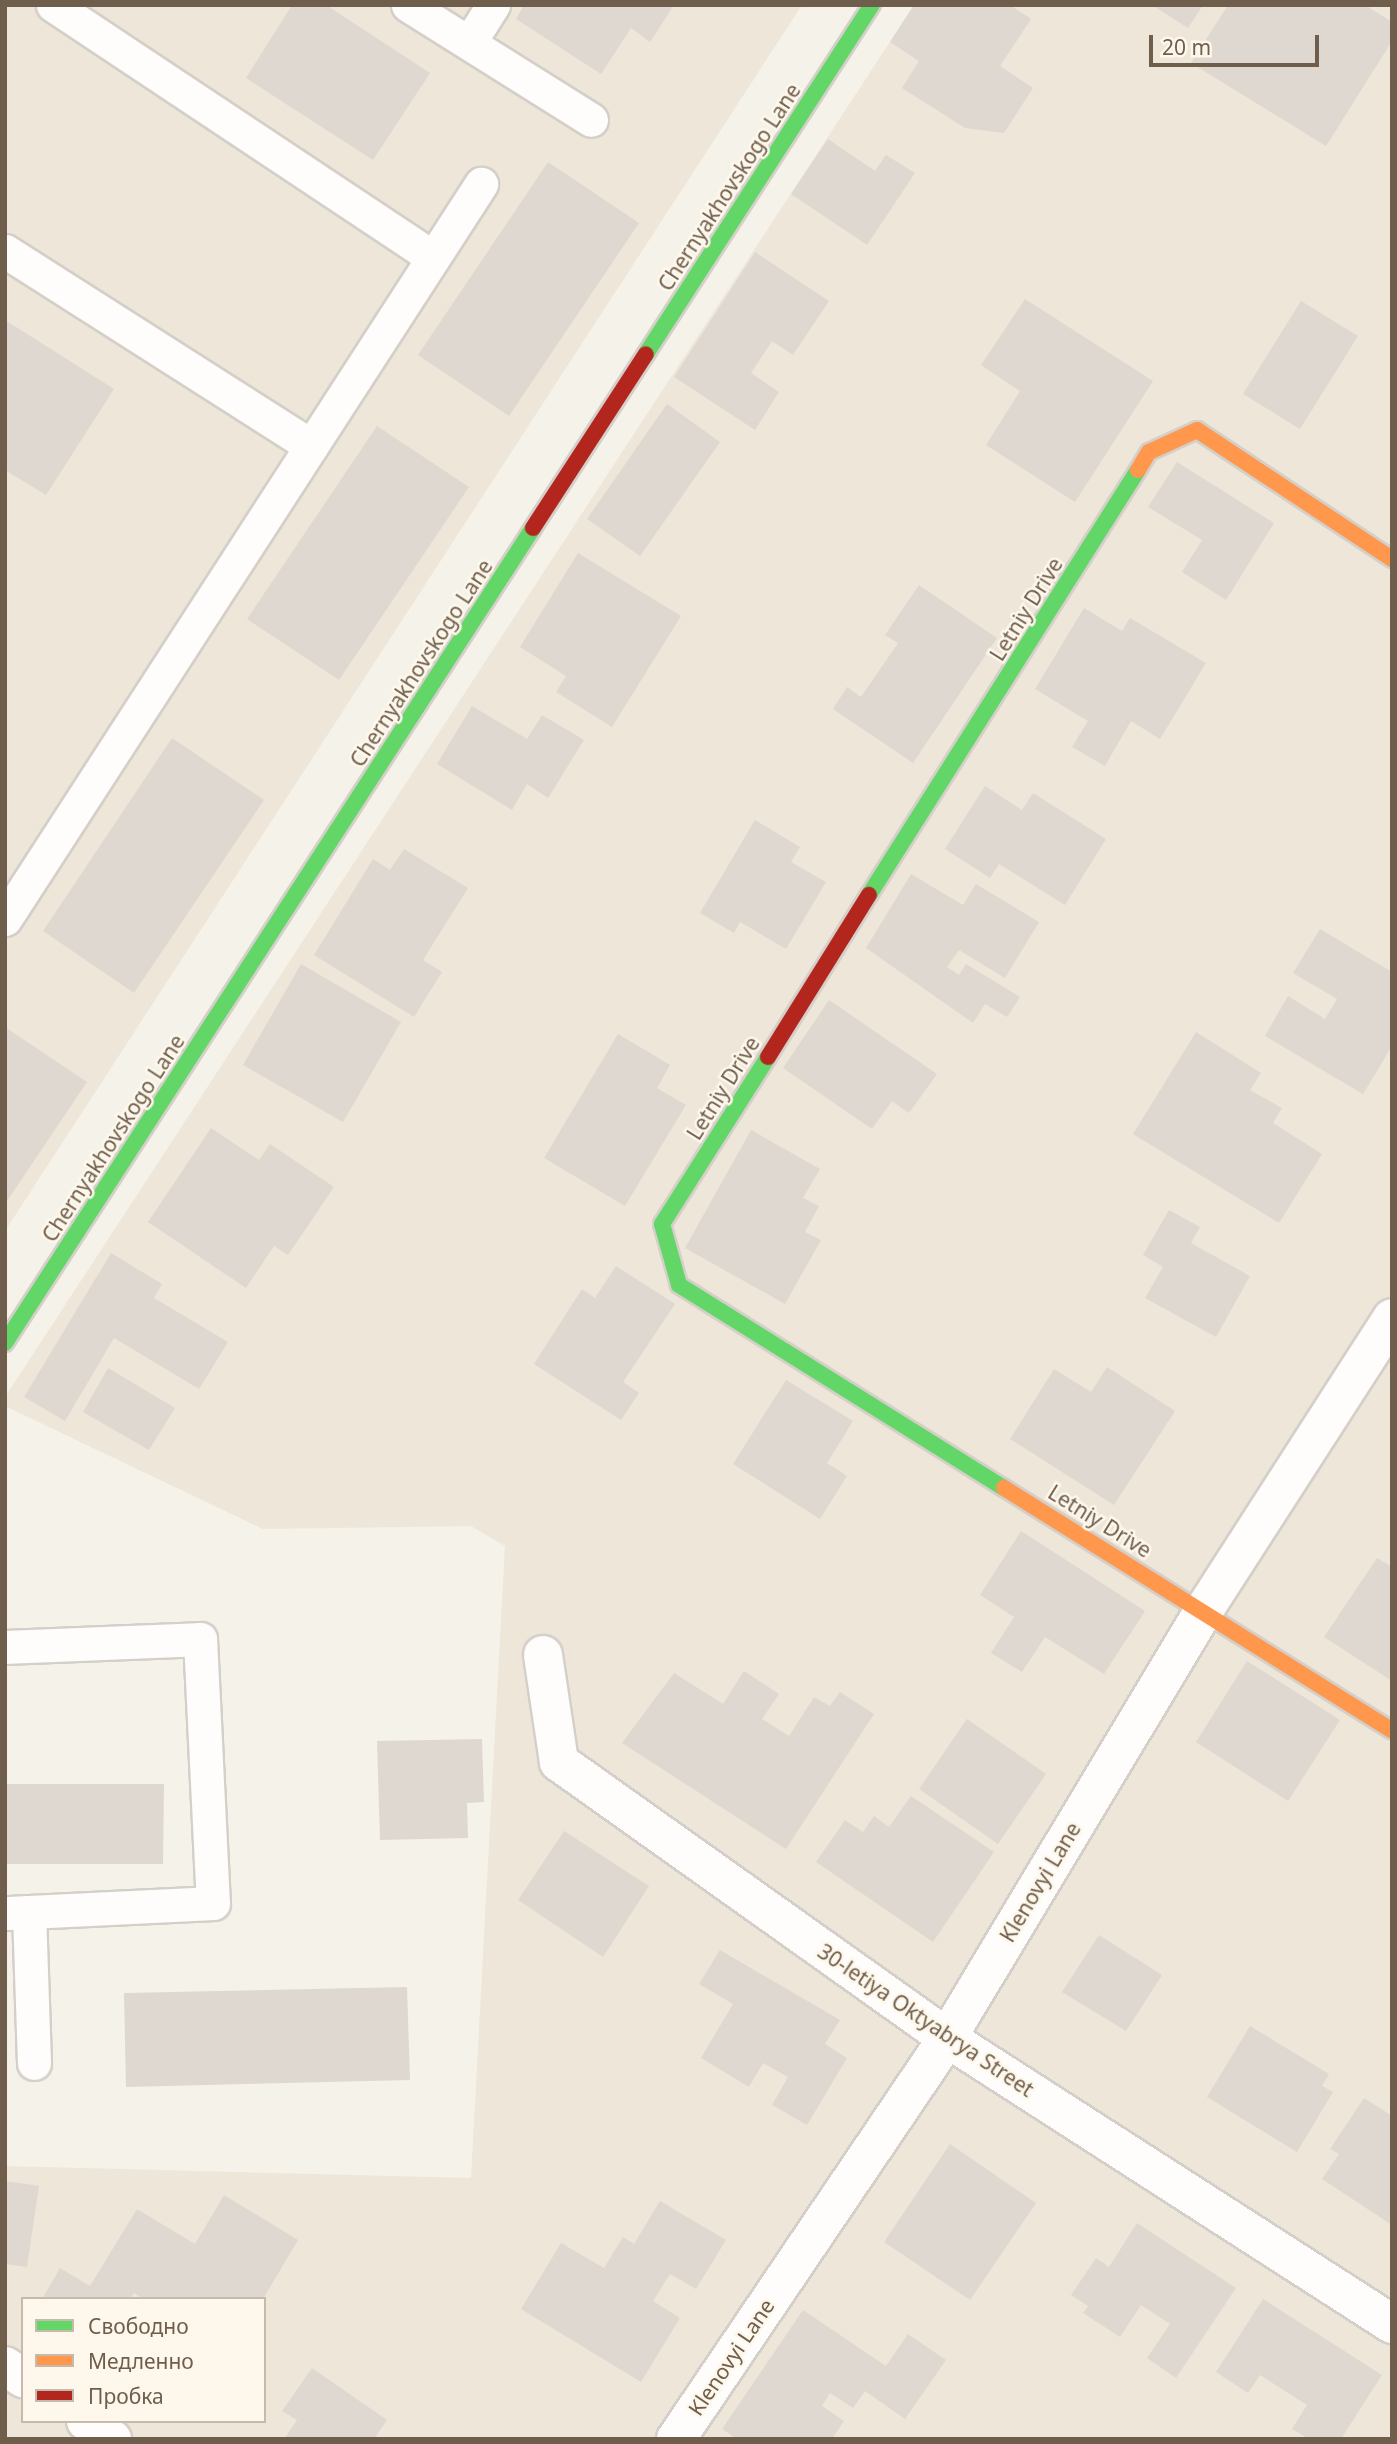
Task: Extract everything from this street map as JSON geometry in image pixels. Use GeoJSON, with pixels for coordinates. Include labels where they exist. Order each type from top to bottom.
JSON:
{"type":"FeatureCollection","features":[{"type":"Feature","properties":{"kind":"street","name":"Chernyakhovskogo Lane"},"geometry":{"type":"LineString","coordinates":[[5,1343],[872,5]]}},
{"type":"Feature","properties":{"kind":"street","name":"Letniy Drive"},"geometry":{"type":"LineString","coordinates":[[1392,559],[1197,430],[1149,452],[662,1224],[678,1285],[1204,1610],[1392,1730]]}},
{"type":"Feature","properties":{"kind":"street","name":"Klenovyi Lane"},"geometry":{"type":"LineString","coordinates":[[677,2439],[947,2038],[1204,1610],[1392,1318]]}},
{"type":"Feature","properties":{"kind":"street","name":"30-letiya Oktyabrya Street"},"geometry":{"type":"LineString","coordinates":[[543,1656],[559,1762],[947,2038],[1392,2324]]}},
{"type":"Feature","properties":{"kind":"street"},"geometry":{"type":"LineString","coordinates":[[5,2366],[21,2377]]}},
{"type":"Feature","properties":{"kind":"street"},"geometry":{"type":"LineString","coordinates":[[89,2423],[112,2439]]}},
{"type":"Feature","properties":{"kind":"lane"},"geometry":{"type":"LineString","coordinates":[[53,5],[433,257]]}},
{"type":"Feature","properties":{"kind":"lane"},"geometry":{"type":"LineString","coordinates":[[408,5],[591,120]]}},
{"type":"Feature","properties":{"kind":"lane"},"geometry":{"type":"LineString","coordinates":[[469,43],[493,5]]}},
{"type":"Feature","properties":{"kind":"lane"},"geometry":{"type":"LineString","coordinates":[[5,919],[481,184]]}},
{"type":"Feature","properties":{"kind":"lane"},"geometry":{"type":"LineString","coordinates":[[5,251],[311,446]]}},
{"type":"Feature","properties":{"kind":"lane"},"geometry":{"type":"LineString","coordinates":[[5,1647],[201,1639],[213,1903],[17,1912],[34,2063]]}},
{"type":"Feature","properties":{"kind":"shaded area"},"geometry":{"type":"Polygon","coordinates":[[[5,5],[802,5],[5,1231],[5,5]]]}},
{"type":"Feature","properties":{"kind":"shaded area"},"geometry":{"type":"Polygon","coordinates":[[[914,5],[1392,5],[1392,2439],[5,2439],[5,2166],[471,2178],[505,1546],[471,1526],[263,1529],[5,1406],[5,1397],[914,5]]]}},
{"type":"Feature","properties":{"kind":"building"},"geometry":{"type":"Polygon","coordinates":[[[292,5],[326,5],[430,73],[373,160],[246,78],[292,5]]]}},
{"type":"Feature","properties":{"kind":"building"},"geometry":{"type":"Polygon","coordinates":[[[524,5],[674,5],[650,42],[631,28],[601,74],[516,19],[524,5]]]}},
{"type":"Feature","properties":{"kind":"building"},"geometry":{"type":"Polygon","coordinates":[[[914,5],[1010,5],[1031,19],[1000,66],[1033,88],[1004,133],[965,128],[902,88],[919,61],[890,42],[914,5]]]}},
{"type":"Feature","properties":{"kind":"building"},"geometry":{"type":"Polygon","coordinates":[[[1152,5],[1203,5],[1188,28],[1152,5]]]}},
{"type":"Feature","properties":{"kind":"building"},"geometry":{"type":"Polygon","coordinates":[[[1228,5],[1365,5],[1392,22],[1392,41],[1326,146],[1191,63],[1228,5]]]}},
{"type":"Feature","properties":{"kind":"building"},"geometry":{"type":"Polygon","coordinates":[[[828,139],[875,171],[886,155],[915,173],[867,245],[791,194],[828,139]]]}},
{"type":"Feature","properties":{"kind":"building"},"geometry":{"type":"Polygon","coordinates":[[[548,162],[639,223],[509,416],[418,355],[548,162]]]}},
{"type":"Feature","properties":{"kind":"building"},"geometry":{"type":"Polygon","coordinates":[[[755,252],[829,301],[793,355],[772,341],[751,373],[779,392],[755,430],[674,377],[755,252]]]}},
{"type":"Feature","properties":{"kind":"building"},"geometry":{"type":"Polygon","coordinates":[[[1025,299],[1153,381],[1075,502],[986,445],[1020,391],[981,365],[1025,299]]]}},
{"type":"Feature","properties":{"kind":"building"},"geometry":{"type":"Polygon","coordinates":[[[1301,301],[1358,336],[1300,429],[1243,394],[1301,301]]]}},
{"type":"Feature","properties":{"kind":"building"},"geometry":{"type":"Polygon","coordinates":[[[5,320],[114,389],[46,495],[5,470],[5,320]]]}},
{"type":"Feature","properties":{"kind":"building"},"geometry":{"type":"Polygon","coordinates":[[[667,404],[720,442],[640,556],[587,519],[667,404]]]}},
{"type":"Feature","properties":{"kind":"building"},"geometry":{"type":"Polygon","coordinates":[[[377,426],[469,487],[339,680],[247,619],[377,426]]]}},
{"type":"Feature","properties":{"kind":"building"},"geometry":{"type":"Polygon","coordinates":[[[1177,462],[1274,523],[1226,600],[1182,572],[1202,540],[1148,507],[1177,462]]]}},
{"type":"Feature","properties":{"kind":"building"},"geometry":{"type":"Polygon","coordinates":[[[578,553],[681,616],[612,727],[556,692],[566,676],[520,647],[578,553]]]}},
{"type":"Feature","properties":{"kind":"building"},"geometry":{"type":"Polygon","coordinates":[[[919,585],[997,638],[913,763],[833,709],[847,687],[861,697],[898,643],[885,635],[919,585]]]}},
{"type":"Feature","properties":{"kind":"building"},"geometry":{"type":"Polygon","coordinates":[[[1084,608],[1122,631],[1130,618],[1206,663],[1160,739],[1131,721],[1105,766],[1072,747],[1088,721],[1035,689],[1084,608]]]}},
{"type":"Feature","properties":{"kind":"building"},"geometry":{"type":"Polygon","coordinates":[[[472,706],[527,739],[542,715],[584,740],[548,798],[527,784],[512,810],[437,764],[472,706]]]}},
{"type":"Feature","properties":{"kind":"building"},"geometry":{"type":"Polygon","coordinates":[[[172,738],[264,800],[134,993],[43,931],[172,738]]]}},
{"type":"Feature","properties":{"kind":"building"},"geometry":{"type":"Polygon","coordinates":[[[985,786],[1022,810],[1033,793],[1106,839],[1065,905],[999,864],[990,878],[945,849],[985,786]]]}},
{"type":"Feature","properties":{"kind":"building"},"geometry":{"type":"Polygon","coordinates":[[[755,820],[800,847],[791,862],[826,882],[786,949],[740,922],[734,933],[700,913],[755,820]]]}},
{"type":"Feature","properties":{"kind":"building"},"geometry":{"type":"Polygon","coordinates":[[[404,849],[468,888],[423,960],[442,972],[414,1017],[314,955],[373,859],[390,870],[404,849]]]}},
{"type":"Feature","properties":{"kind":"building"},"geometry":{"type":"Polygon","coordinates":[[[911,874],[963,905],[976,884],[1039,922],[1005,978],[959,950],[947,967],[959,975],[966,964],[1020,997],[1007,1017],[985,1004],[973,1023],[866,948],[911,874]]]}},
{"type":"Feature","properties":{"kind":"building"},"geometry":{"type":"Polygon","coordinates":[[[1320,929],[1392,972],[1392,1046],[1363,1094],[1265,1036],[1288,996],[1325,1019],[1337,999],[1293,973],[1320,929]]]}},
{"type":"Feature","properties":{"kind":"building"},"geometry":{"type":"Polygon","coordinates":[[[301,964],[401,1022],[343,1122],[243,1065],[301,964]]]}},
{"type":"Feature","properties":{"kind":"building"},"geometry":{"type":"Polygon","coordinates":[[[829,1000],[937,1074],[909,1113],[892,1101],[872,1129],[783,1068],[829,1000]]]}},
{"type":"Feature","properties":{"kind":"building"},"geometry":{"type":"Polygon","coordinates":[[[5,1027],[87,1082],[5,1204],[5,1027]]]}},
{"type":"Feature","properties":{"kind":"building"},"geometry":{"type":"Polygon","coordinates":[[[1196,1032],[1261,1073],[1250,1090],[1282,1108],[1273,1123],[1322,1154],[1279,1223],[1133,1134],[1196,1032]]]}},
{"type":"Feature","properties":{"kind":"building"},"geometry":{"type":"Polygon","coordinates":[[[618,1034],[670,1065],[657,1088],[686,1105],[625,1206],[544,1158],[618,1034]]]}},
{"type":"Feature","properties":{"kind":"building"},"geometry":{"type":"Polygon","coordinates":[[[211,1128],[259,1160],[270,1144],[334,1187],[288,1255],[274,1246],[246,1288],[148,1222],[211,1128]]]}},
{"type":"Feature","properties":{"kind":"building"},"geometry":{"type":"Polygon","coordinates":[[[751,1130],[820,1169],[803,1198],[819,1206],[805,1232],[821,1240],[785,1304],[685,1248],[751,1130]]]}},
{"type":"Feature","properties":{"kind":"building"},"geometry":{"type":"Polygon","coordinates":[[[1169,1210],[1200,1227],[1191,1243],[1250,1276],[1216,1337],[1145,1298],[1163,1267],[1143,1255],[1169,1210]]]}},
{"type":"Feature","properties":{"kind":"building"},"geometry":{"type":"Polygon","coordinates":[[[111,1253],[162,1284],[154,1298],[228,1342],[199,1389],[114,1338],[65,1421],[24,1397],[111,1253]]]}},
{"type":"Feature","properties":{"kind":"building"},"geometry":{"type":"Polygon","coordinates":[[[616,1266],[675,1304],[623,1382],[639,1393],[621,1420],[534,1364],[582,1289],[595,1298],[616,1266]]]}},
{"type":"Feature","properties":{"kind":"building"},"geometry":{"type":"Polygon","coordinates":[[[1107,1367],[1175,1411],[1114,1505],[1010,1439],[1054,1369],[1091,1392],[1107,1367]]]}},
{"type":"Feature","properties":{"kind":"building"},"geometry":{"type":"Polygon","coordinates":[[[108,1368],[175,1408],[149,1450],[83,1412],[108,1368]]]}},
{"type":"Feature","properties":{"kind":"building"},"geometry":{"type":"Polygon","coordinates":[[[786,1380],[853,1421],[827,1463],[847,1476],[820,1519],[733,1464],[786,1380]]]}},
{"type":"Feature","properties":{"kind":"building"},"geometry":{"type":"Polygon","coordinates":[[[1021,1531],[1145,1611],[1104,1674],[1045,1637],[1022,1672],[991,1653],[1014,1617],[980,1595],[1021,1531]]]}},
{"type":"Feature","properties":{"kind":"building"},"geometry":{"type":"Polygon","coordinates":[[[1377,1558],[1392,1567],[1392,1681],[1324,1637],[1377,1558]]]}},
{"type":"Feature","properties":{"kind":"building"},"geometry":{"type":"Polygon","coordinates":[[[1247,1661],[1340,1720],[1288,1801],[1196,1742],[1247,1661]]]}},
{"type":"Feature","properties":{"kind":"building"},"geometry":{"type":"Polygon","coordinates":[[[744,1671],[779,1694],[762,1719],[789,1736],[814,1697],[830,1706],[840,1692],[874,1714],[786,1849],[622,1743],[674,1673],[723,1704],[744,1671]]]}},
{"type":"Feature","properties":{"kind":"building"},"geometry":{"type":"Polygon","coordinates":[[[967,1719],[1046,1774],[998,1844],[919,1789],[967,1719]]]}},
{"type":"Feature","properties":{"kind":"building"},"geometry":{"type":"Polygon","coordinates":[[[482,1739],[484,1802],[467,1803],[468,1838],[380,1840],[377,1741],[482,1739]]]}},
{"type":"Feature","properties":{"kind":"building"},"geometry":{"type":"Polygon","coordinates":[[[5,1784],[164,1784],[163,1864],[5,1864],[5,1784]]]}},
{"type":"Feature","properties":{"kind":"building"},"geometry":{"type":"Polygon","coordinates":[[[911,1796],[994,1852],[933,1942],[816,1862],[845,1820],[863,1832],[874,1816],[889,1827],[911,1796]]]}},
{"type":"Feature","properties":{"kind":"building"},"geometry":{"type":"Polygon","coordinates":[[[564,1831],[649,1886],[603,1957],[518,1900],[564,1831]]]}},
{"type":"Feature","properties":{"kind":"building"},"geometry":{"type":"Polygon","coordinates":[[[1099,1935],[1162,1975],[1126,2031],[1062,1992],[1099,1935]]]}},
{"type":"Feature","properties":{"kind":"building"},"geometry":{"type":"Polygon","coordinates":[[[720,1950],[840,2020],[825,2044],[847,2058],[807,2125],[772,2105],[788,2077],[763,2063],[749,2087],[701,2058],[733,2004],[699,1984],[720,1950]]]}},
{"type":"Feature","properties":{"kind":"building"},"geometry":{"type":"Polygon","coordinates":[[[407,1987],[410,2080],[126,2087],[124,1993],[407,1987]]]}},
{"type":"Feature","properties":{"kind":"building"},"geometry":{"type":"Polygon","coordinates":[[[1250,2026],[1329,2074],[1322,2086],[1333,2092],[1297,2152],[1207,2097],[1250,2026]]]}},
{"type":"Feature","properties":{"kind":"building"},"geometry":{"type":"Polygon","coordinates":[[[1364,2098],[1392,2116],[1392,2225],[1322,2179],[1339,2154],[1330,2149],[1364,2098]]]}},
{"type":"Feature","properties":{"kind":"building"},"geometry":{"type":"Polygon","coordinates":[[[950,2144],[1036,2203],[970,2300],[884,2242],[950,2144]]]}},
{"type":"Feature","properties":{"kind":"building"},"geometry":{"type":"Polygon","coordinates":[[[5,2181],[39,2186],[27,2267],[5,2264],[5,2181]]]}},
{"type":"Feature","properties":{"kind":"building"},"geometry":{"type":"Polygon","coordinates":[[[224,2195],[298,2240],[264,2297],[140,2297],[134,2293],[131,2297],[43,2297],[60,2268],[90,2286],[137,2209],[195,2244],[224,2195]]]}},
{"type":"Feature","properties":{"kind":"building"},"geometry":{"type":"Polygon","coordinates":[[[660,2201],[726,2240],[696,2289],[670,2274],[653,2301],[680,2318],[641,2382],[521,2309],[561,2243],[604,2268],[623,2237],[634,2244],[660,2201]]]}},
{"type":"Feature","properties":{"kind":"building"},"geometry":{"type":"Polygon","coordinates":[[[1137,2223],[1236,2288],[1176,2378],[1147,2358],[1170,2324],[1141,2305],[1120,2337],[1083,2313],[1088,2306],[1071,2295],[1096,2258],[1109,2267],[1137,2223]]]}},
{"type":"Feature","properties":{"kind":"building"},"geometry":{"type":"Polygon","coordinates":[[[1263,2299],[1382,2375],[1341,2439],[1309,2439],[1292,2429],[1307,2405],[1260,2375],[1248,2393],[1216,2372],[1263,2299]]]}},
{"type":"Feature","properties":{"kind":"building"},"geometry":{"type":"Polygon","coordinates":[[[803,2310],[886,2366],[908,2334],[946,2360],[905,2419],[865,2391],[853,2408],[830,2393],[822,2406],[844,2421],[832,2439],[737,2439],[722,2429],[803,2310]]]}},
{"type":"Feature","properties":{"kind":"building"},"geometry":{"type":"Polygon","coordinates":[[[312,2368],[387,2420],[374,2439],[284,2439],[297,2420],[282,2411],[312,2368]]]}},
{"type":"Feature","properties":{"kind":"traffic: fast"},"geometry":{"type":"LineString","coordinates":[[646,354],[872,5]]}},
{"type":"Feature","properties":{"kind":"traffic: fast"},"geometry":{"type":"LineString","coordinates":[[869,895],[1138,470]]}},
{"type":"Feature","properties":{"kind":"traffic: fast"},"geometry":{"type":"LineString","coordinates":[[5,1343],[533,528]]}},
{"type":"Feature","properties":{"kind":"traffic: fast"},"geometry":{"type":"LineString","coordinates":[[768,1057],[662,1224],[679,1285],[1004,1488]]}},
{"type":"Feature","properties":{"kind":"traffic: slow"},"geometry":{"type":"LineString","coordinates":[[1138,470],[1149,452],[1197,430],[1392,559]]}},
{"type":"Feature","properties":{"kind":"traffic: slow"},"geometry":{"type":"LineString","coordinates":[[1004,1488],[1392,1730]]}},
{"type":"Feature","properties":{"kind":"traffic: jam"},"geometry":{"type":"LineString","coordinates":[[533,528],[646,354]]}},
{"type":"Feature","properties":{"kind":"traffic: jam"},"geometry":{"type":"LineString","coordinates":[[768,1057],[869,895]]}}]}
